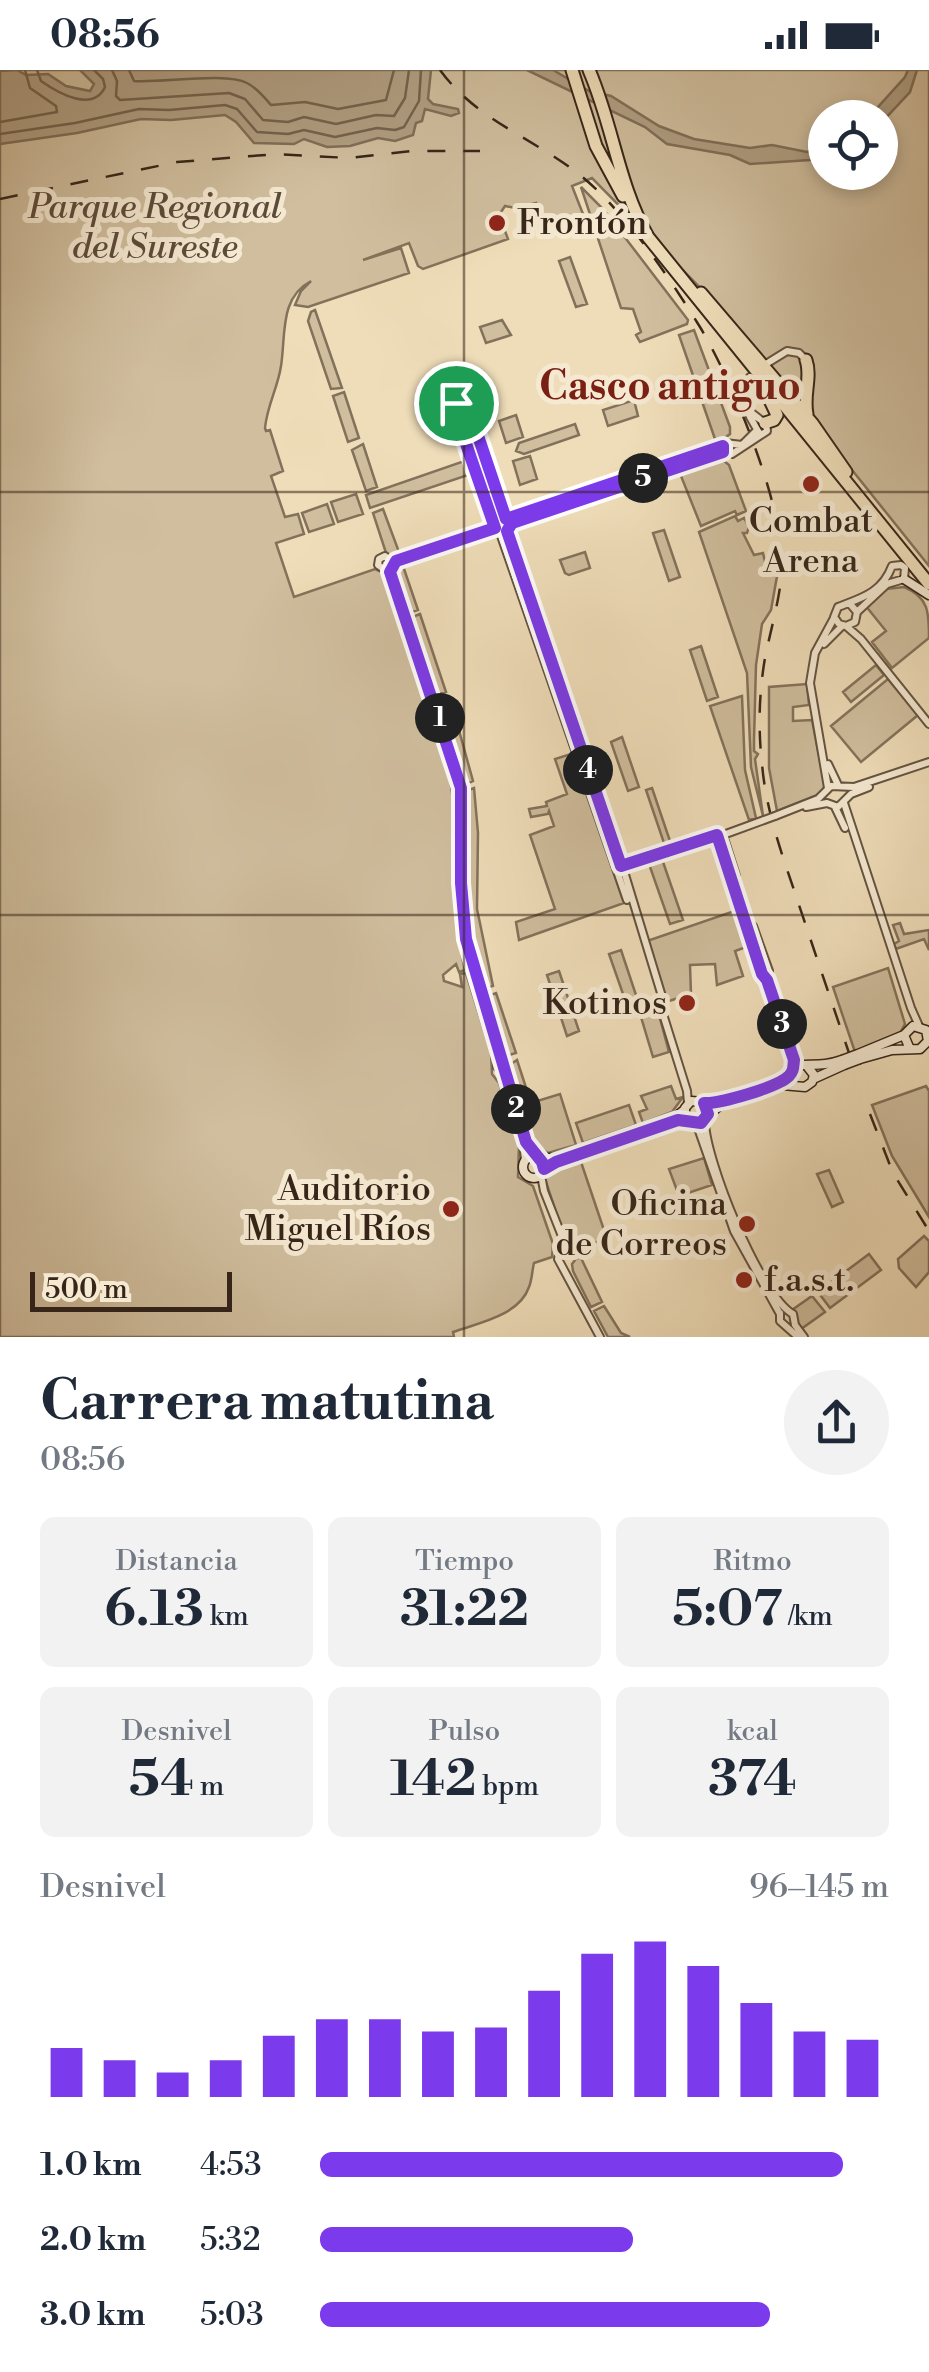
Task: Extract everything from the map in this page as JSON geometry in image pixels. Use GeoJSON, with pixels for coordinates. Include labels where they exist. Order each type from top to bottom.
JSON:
{"type":"FeatureCollection","features":[{"type":"Feature","properties":{"kind":"highway"},"geometry":{"type":"LineString","coordinates":[[572,70],[612,179],[658,253],[929,584]]}},
{"type":"Feature","properties":{"kind":"highway"},"geometry":{"type":"LineString","coordinates":[[590,70],[645,217],[665,248],[929,574]]}},
{"type":"Feature","properties":{"kind":"highway"},"geometry":{"type":"LineString","coordinates":[[597,70],[620,175],[638,221]]}},
{"type":"Feature","properties":{"kind":"highway"},"geometry":{"type":"LineString","coordinates":[[701,293],[812,423],[846,472]]}},
{"type":"Feature","properties":{"kind":"highway"},"geometry":{"type":"LineString","coordinates":[[730,340],[775,406],[775,419],[760,427]]}},
{"type":"Feature","properties":{"kind":"highway"},"geometry":{"type":"LineString","coordinates":[[774,377],[783,384],[799,383],[806,374],[806,360]]}},
{"type":"Feature","properties":{"kind":"highway"},"geometry":{"type":"LineString","coordinates":[[806,360],[809,373],[804,401],[812,423]]}},
{"type":"Feature","properties":{"kind":"main road"},"geometry":{"type":"LineString","coordinates":[[896,578],[929,595]]}},
{"type":"Feature","properties":{"kind":"main road"},"geometry":{"type":"LineString","coordinates":[[692,1110],[674,1122],[556,1162],[539,1174],[524,1172],[525,1161],[555,1158],[692,1110],[780,1082],[806,1065],[819,1067],[909,1047],[920,1049],[928,1040],[917,1029]]}},
{"type":"Feature","properties":{"kind":"main road"},"geometry":{"type":"LineString","coordinates":[[909,1047],[917,1029]]}},
{"type":"Feature","properties":{"kind":"main road"},"geometry":{"type":"LineString","coordinates":[[859,1057],[917,1029]]}},
{"type":"Feature","properties":{"kind":"main road"},"geometry":{"type":"LineString","coordinates":[[706,1118],[719,1106],[782,1085],[805,1087],[843,1062]]}},
{"type":"Feature","properties":{"kind":"main road"},"geometry":{"type":"LineString","coordinates":[[806,1065],[813,1079]]}},
{"type":"Feature","properties":{"kind":"main road"},"geometry":{"type":"LineString","coordinates":[[792,1071],[796,1086]]}},
{"type":"Feature","properties":{"kind":"main road"},"geometry":{"type":"LineString","coordinates":[[692,1110],[706,1118]]}},
{"type":"Feature","properties":{"kind":"main road"},"geometry":{"type":"LineString","coordinates":[[692,1110],[706,1118]]}},
{"type":"Feature","properties":{"kind":"main road"},"geometry":{"type":"LineString","coordinates":[[539,1158],[539,1174]]}},
{"type":"Feature","properties":{"kind":"street"},"geometry":{"type":"LineString","coordinates":[[766,364],[789,351],[806,360]]}},
{"type":"Feature","properties":{"kind":"street"},"geometry":{"type":"LineString","coordinates":[[539,1158],[526,1142],[472,970],[463,921],[461,788],[391,564],[723,448],[729,441],[735,448],[760,427],[748,411],[741,391],[750,377]]}},
{"type":"Feature","properties":{"kind":"street"},"geometry":{"type":"LineString","coordinates":[[501,524],[487,461],[468,408],[462,414],[456,412],[473,465],[501,524],[620,870],[692,1110],[740,1244],[783,1312],[792,1314],[790,1322]]}},
{"type":"Feature","properties":{"kind":"street"},"geometry":{"type":"LineString","coordinates":[[473,465],[477,456],[487,461]]}},
{"type":"Feature","properties":{"kind":"street"},"geometry":{"type":"LineString","coordinates":[[473,465],[484,470],[487,461]]}},
{"type":"Feature","properties":{"kind":"street"},"geometry":{"type":"LineString","coordinates":[[896,578],[851,605],[838,607],[815,653],[810,683],[826,791],[917,1029]]}},
{"type":"Feature","properties":{"kind":"street"},"geometry":{"type":"LineString","coordinates":[[896,578],[862,604],[855,622],[929,721]]}},
{"type":"Feature","properties":{"kind":"street"},"geometry":{"type":"LineString","coordinates":[[851,605],[857,612]]}},
{"type":"Feature","properties":{"kind":"street"},"geometry":{"type":"LineString","coordinates":[[834,617],[860,640],[929,721]]}},
{"type":"Feature","properties":{"kind":"street"},"geometry":{"type":"LineString","coordinates":[[855,622],[844,626],[822,646],[814,673],[826,757],[846,800],[858,855],[917,1029]]}},
{"type":"Feature","properties":{"kind":"street"},"geometry":{"type":"LineString","coordinates":[[620,870],[790,811],[826,791],[929,764]]}},
{"type":"Feature","properties":{"kind":"street"},"geometry":{"type":"LineString","coordinates":[[790,811],[846,800],[929,764]]}},
{"type":"Feature","properties":{"kind":"street"},"geometry":{"type":"LineString","coordinates":[[720,837],[794,1057],[792,1071]]}},
{"type":"Feature","properties":{"kind":"street"},"geometry":{"type":"LineString","coordinates":[[766,973],[795,1052],[806,1065]]}},
{"type":"Feature","properties":{"kind":"street"},"geometry":{"type":"LineString","coordinates":[[501,1064],[524,1142],[525,1161]]}},
{"type":"Feature","properties":{"kind":"street"},"geometry":{"type":"LineString","coordinates":[[706,1118],[735,1222],[783,1312]]}},
{"type":"Feature","properties":{"kind":"street"},"geometry":{"type":"LineString","coordinates":[[539,1174],[571,1274],[602,1337]]}},
{"type":"Feature","properties":{"kind":"street"},"geometry":{"type":"LineString","coordinates":[[563,1249],[558,1257],[568,1260]]}},
{"type":"Feature","properties":{"kind":"street"},"geometry":{"type":"LineString","coordinates":[[783,1312],[780,1320],[790,1322],[801,1337]]}},
{"type":"Feature","properties":{"kind":"green space","name":"Parque Regional del Sureste"},"geometry":{"type":"Polygon","coordinates":[[[0,70],[929,70],[929,566],[731,319],[592,178],[572,186],[583,214],[542,228],[536,203],[505,206],[499,215],[508,239],[423,269],[409,243],[363,260],[401,248],[409,273],[308,307],[295,305],[311,281],[301,288],[289,307],[280,374],[265,428],[270,430],[283,471],[271,476],[285,517],[298,514],[304,534],[276,543],[294,597],[375,569],[384,573],[437,727],[450,779],[457,922],[465,970],[459,972],[456,964],[443,975],[444,981],[462,987],[460,974],[466,973],[491,1053],[492,1074],[499,1083],[519,1145],[518,1177],[533,1186],[553,1244],[552,1257],[534,1263],[530,1284],[516,1305],[497,1317],[453,1332],[454,1337],[0,1337],[0,70]]]}},
{"type":"Feature","properties":{"kind":"green space"},"geometry":{"type":"Polygon","coordinates":[[[581,187],[604,210],[688,320],[687,324],[640,342],[636,335],[641,332],[633,309],[621,308],[581,187]]]}},
{"type":"Feature","properties":{"kind":"green space"},"geometry":{"type":"Polygon","coordinates":[[[570,257],[587,304],[576,307],[559,261],[570,257]]]}},
{"type":"Feature","properties":{"kind":"green space"},"geometry":{"type":"Polygon","coordinates":[[[315,310],[342,388],[331,389],[308,321],[315,310]]]}},
{"type":"Feature","properties":{"kind":"green space"},"geometry":{"type":"Polygon","coordinates":[[[502,320],[511,335],[486,343],[480,327],[502,320]]]}},
{"type":"Feature","properties":{"kind":"green space"},"geometry":{"type":"Polygon","coordinates":[[[694,330],[730,427],[730,434],[722,440],[715,439],[679,335],[694,330]]]}},
{"type":"Feature","properties":{"kind":"green space"},"geometry":{"type":"Polygon","coordinates":[[[344,392],[359,438],[348,442],[333,396],[344,392]]]}},
{"type":"Feature","properties":{"kind":"green space"},"geometry":{"type":"Polygon","coordinates":[[[634,400],[638,416],[608,426],[603,410],[634,400]]]}},
{"type":"Feature","properties":{"kind":"green space"},"geometry":{"type":"Polygon","coordinates":[[[516,415],[523,437],[506,443],[499,421],[516,415]]]}},
{"type":"Feature","properties":{"kind":"green space"},"geometry":{"type":"Polygon","coordinates":[[[575,424],[579,435],[524,454],[516,451],[519,443],[575,424]]]}},
{"type":"Feature","properties":{"kind":"green space"},"geometry":{"type":"Polygon","coordinates":[[[363,444],[377,487],[366,491],[352,450],[363,444]]]}},
{"type":"Feature","properties":{"kind":"green space"},"geometry":{"type":"Polygon","coordinates":[[[530,456],[537,479],[520,485],[513,461],[530,456]]]}},
{"type":"Feature","properties":{"kind":"green space"},"geometry":{"type":"Polygon","coordinates":[[[718,456],[729,465],[746,511],[737,515],[735,511],[701,526],[679,471],[718,456]]]}},
{"type":"Feature","properties":{"kind":"green space"},"geometry":{"type":"Polygon","coordinates":[[[470,459],[474,473],[370,508],[366,495],[470,459]]]}},
{"type":"Feature","properties":{"kind":"green space"},"geometry":{"type":"Polygon","coordinates":[[[356,494],[363,514],[338,522],[331,502],[356,494]]]}},
{"type":"Feature","properties":{"kind":"green space"},"geometry":{"type":"Polygon","coordinates":[[[327,504],[334,524],[309,532],[302,513],[327,504]]]}},
{"type":"Feature","properties":{"kind":"green space"},"geometry":{"type":"Polygon","coordinates":[[[383,509],[399,552],[393,557],[386,553],[373,513],[383,509]]]}},
{"type":"Feature","properties":{"kind":"green space"},"geometry":{"type":"Polygon","coordinates":[[[735,516],[738,521],[744,518],[749,527],[743,533],[754,555],[763,553],[766,566],[779,565],[771,610],[762,624],[756,665],[754,751],[758,754],[755,759],[763,816],[751,767],[747,673],[699,532],[735,516]]]}},
{"type":"Feature","properties":{"kind":"green space"},"geometry":{"type":"Polygon","coordinates":[[[664,530],[680,577],[669,581],[653,533],[664,530]]]}},
{"type":"Feature","properties":{"kind":"green space"},"geometry":{"type":"Polygon","coordinates":[[[585,552],[590,568],[565,573],[560,560],[585,552]]]}},
{"type":"Feature","properties":{"kind":"green space"},"geometry":{"type":"Polygon","coordinates":[[[402,563],[418,610],[409,613],[394,573],[396,565],[402,563]]]}},
{"type":"Feature","properties":{"kind":"green space"},"geometry":{"type":"Polygon","coordinates":[[[904,587],[926,607],[929,638],[892,668],[872,642],[886,631],[865,605],[886,589],[904,587]]]}},
{"type":"Feature","properties":{"kind":"green space"},"geometry":{"type":"Polygon","coordinates":[[[420,614],[446,692],[436,695],[410,618],[420,614]]]}},
{"type":"Feature","properties":{"kind":"green space"},"geometry":{"type":"Polygon","coordinates":[[[701,646],[718,697],[707,701],[690,650],[701,646]]]}},
{"type":"Feature","properties":{"kind":"green space"},"geometry":{"type":"Polygon","coordinates":[[[876,665],[884,675],[851,702],[843,692],[876,665]]]}},
{"type":"Feature","properties":{"kind":"green space"},"geometry":{"type":"Polygon","coordinates":[[[888,679],[918,715],[861,762],[831,726],[888,679]]]}},
{"type":"Feature","properties":{"kind":"green space"},"geometry":{"type":"Polygon","coordinates":[[[807,684],[809,705],[793,707],[793,721],[812,720],[825,786],[820,794],[777,811],[769,768],[769,687],[807,684]]]}},
{"type":"Feature","properties":{"kind":"green space"},"geometry":{"type":"Polygon","coordinates":[[[742,696],[745,770],[756,818],[749,820],[710,706],[742,696]]]}},
{"type":"Feature","properties":{"kind":"green space"},"geometry":{"type":"Polygon","coordinates":[[[450,698],[473,781],[466,784],[462,782],[439,702],[450,698]]]}},
{"type":"Feature","properties":{"kind":"green space"},"geometry":{"type":"Polygon","coordinates":[[[622,737],[639,787],[628,791],[611,742],[622,737]]]}},
{"type":"Feature","properties":{"kind":"green space"},"geometry":{"type":"Polygon","coordinates":[[[574,753],[624,903],[519,940],[516,922],[555,909],[530,835],[554,826],[549,811],[531,817],[529,809],[547,806],[546,802],[567,794],[555,759],[574,753]]]}},
{"type":"Feature","properties":{"kind":"green space"},"geometry":{"type":"Polygon","coordinates":[[[474,788],[477,909],[493,986],[483,989],[466,912],[464,796],[474,788]]]}},
{"type":"Feature","properties":{"kind":"green space"},"geometry":{"type":"Polygon","coordinates":[[[652,788],[672,847],[666,849],[646,790],[652,788]]]}},
{"type":"Feature","properties":{"kind":"green space"},"geometry":{"type":"Polygon","coordinates":[[[662,859],[683,920],[670,924],[649,864],[662,859]]]}},
{"type":"Feature","properties":{"kind":"green space"},"geometry":{"type":"Polygon","coordinates":[[[740,909],[752,945],[735,951],[743,976],[717,985],[715,964],[690,965],[691,994],[666,1002],[647,941],[740,909]]]}},
{"type":"Feature","properties":{"kind":"green space"},"geometry":{"type":"Polygon","coordinates":[[[900,923],[904,934],[929,930],[929,950],[924,939],[896,949],[894,944],[899,941],[893,925],[900,923]]]}},
{"type":"Feature","properties":{"kind":"green space"},"geometry":{"type":"Polygon","coordinates":[[[621,950],[641,1010],[630,1014],[609,954],[621,950]]]}},
{"type":"Feature","properties":{"kind":"green space"},"geometry":{"type":"Polygon","coordinates":[[[888,968],[905,1024],[900,1033],[855,1052],[833,987],[888,968]]]}},
{"type":"Feature","properties":{"kind":"green space"},"geometry":{"type":"Polygon","coordinates":[[[559,971],[579,1031],[567,1036],[547,975],[559,971]]]}},
{"type":"Feature","properties":{"kind":"green space"},"geometry":{"type":"Polygon","coordinates":[[[496,993],[516,1053],[506,1056],[485,997],[496,993]]]}},
{"type":"Feature","properties":{"kind":"green space"},"geometry":{"type":"Polygon","coordinates":[[[658,1011],[669,1052],[653,1057],[641,1017],[658,1011]]]}},
{"type":"Feature","properties":{"kind":"green space"},"geometry":{"type":"Polygon","coordinates":[[[517,1060],[531,1103],[560,1094],[576,1145],[548,1153],[534,1144],[508,1066],[517,1060]]]}},
{"type":"Feature","properties":{"kind":"green space"},"geometry":{"type":"Polygon","coordinates":[[[671,1086],[676,1099],[683,1097],[672,1112],[643,1123],[639,1112],[647,1109],[641,1096],[671,1086]]]}},
{"type":"Feature","properties":{"kind":"green space"},"geometry":{"type":"Polygon","coordinates":[[[926,1086],[929,1217],[892,1156],[872,1105],[926,1086]]]}},
{"type":"Feature","properties":{"kind":"green space"},"geometry":{"type":"Polygon","coordinates":[[[629,1105],[636,1125],[583,1143],[576,1123],[629,1105]]]}},
{"type":"Feature","properties":{"kind":"green space"},"geometry":{"type":"Polygon","coordinates":[[[704,1158],[712,1185],[679,1196],[669,1169],[704,1158]]]}},
{"type":"Feature","properties":{"kind":"green space"},"geometry":{"type":"Polygon","coordinates":[[[580,1159],[607,1239],[573,1249],[567,1245],[545,1179],[553,1169],[580,1159]]]}},
{"type":"Feature","properties":{"kind":"green space"},"geometry":{"type":"Polygon","coordinates":[[[829,1170],[843,1202],[832,1207],[817,1174],[829,1170]]]}},
{"type":"Feature","properties":{"kind":"green space"},"geometry":{"type":"Polygon","coordinates":[[[924,1236],[929,1241],[929,1272],[916,1287],[899,1268],[898,1259],[924,1236]]]}},
{"type":"Feature","properties":{"kind":"green space"},"geometry":{"type":"Polygon","coordinates":[[[869,1254],[881,1270],[830,1308],[818,1292],[869,1254]]]}},
{"type":"Feature","properties":{"kind":"green space"},"geometry":{"type":"Polygon","coordinates":[[[579,1255],[577,1258],[581,1258],[602,1302],[591,1307],[573,1271],[572,1264],[579,1255]]]}},
{"type":"Feature","properties":{"kind":"green space"},"geometry":{"type":"Polygon","coordinates":[[[812,1296],[825,1312],[801,1329],[792,1310],[812,1296]]]}},
{"type":"Feature","properties":{"kind":"green space"},"geometry":{"type":"Polygon","coordinates":[[[604,1306],[621,1333],[630,1337],[608,1337],[594,1311],[604,1306]]]}},
{"type":"Feature","properties":{"kind":"water"},"geometry":{"type":"Polygon","coordinates":[[[17,70],[26,75],[48,74],[66,86],[90,91],[94,84],[80,70],[431,70],[428,99],[433,104],[458,109],[459,113],[451,116],[425,109],[413,135],[395,141],[378,138],[350,146],[327,147],[304,139],[294,144],[254,143],[225,115],[141,119],[0,144],[0,71],[17,70]]]}},
{"type":"Feature","properties":{"kind":"water"},"geometry":{"type":"Polygon","coordinates":[[[527,70],[553,70],[589,91],[611,96],[659,126],[694,139],[750,148],[772,145],[808,152],[808,160],[750,164],[730,155],[667,144],[645,127],[527,70]]]}},
{"type":"Feature","properties":{"kind":"water"},"geometry":{"type":"Polygon","coordinates":[[[908,70],[917,70],[910,92],[898,105],[898,100],[884,100],[908,70]]]}},
{"type":"Feature","properties":{"kind":"railway"},"geometry":{"type":"LineString","coordinates":[[440,70],[469,101],[590,183],[625,220],[700,327],[741,411],[766,480],[781,543],[781,580],[760,697],[764,782],[781,851],[849,1053]]}},
{"type":"Feature","properties":{"kind":"railway"},"geometry":{"type":"LineString","coordinates":[[0,199],[177,162],[277,154],[349,158],[411,151],[480,151]]}},
{"type":"Feature","properties":{"kind":"railway"},"geometry":{"type":"LineString","coordinates":[[870,1114],[893,1173],[929,1231]]}},
{"type":"Feature","properties":{"kind":"place","name":"Frontón"},"geometry":{"type":"Point","coordinates":[497,223]}},
{"type":"Feature","properties":{"kind":"place","name":"Combat Arena"},"geometry":{"type":"Point","coordinates":[811,484]}},
{"type":"Feature","properties":{"kind":"place","name":"Kotinos"},"geometry":{"type":"Point","coordinates":[687,1003]}},
{"type":"Feature","properties":{"kind":"place","name":"Auditorio Miguel Ríos"},"geometry":{"type":"Point","coordinates":[451,1209]}},
{"type":"Feature","properties":{"kind":"place","name":"Oficina de Correos"},"geometry":{"type":"Point","coordinates":[747,1224]}},
{"type":"Feature","properties":{"kind":"place","name":"f.a.s.t."},"geometry":{"type":"Point","coordinates":[744,1280]}},
{"type":"Feature","properties":{"kind":"district","name":"Casco antiguo"},"geometry":{"type":"Point","coordinates":[670,387]}},
{"type":"Feature","properties":{"kind":"route"},"geometry":{"type":"LineString","coordinates":[[463,400],[468,405],[506,519],[723,446],[723,452],[508,524],[507,531],[621,866],[717,835],[794,1060],[793,1069],[780,1082],[718,1103],[704,1103],[708,1114],[701,1123],[674,1122],[544,1169],[526,1142],[472,970],[463,921],[462,791],[390,572],[396,561],[495,528],[456,416],[456,403],[463,400]]}}]}
